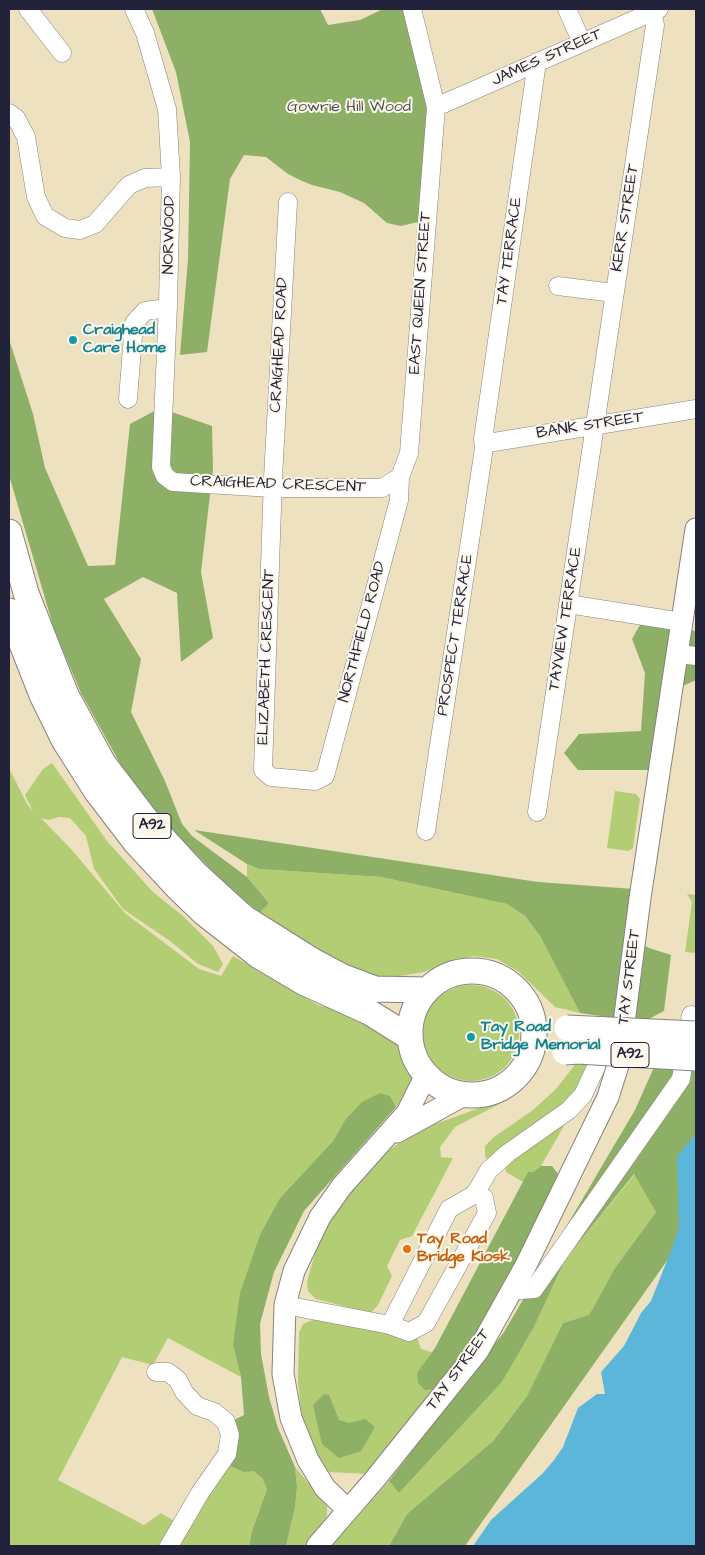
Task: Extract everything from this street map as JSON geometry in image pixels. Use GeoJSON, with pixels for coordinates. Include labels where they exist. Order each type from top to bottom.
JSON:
{"type":"FeatureCollection","features":[{"type":"Feature","properties":{"kind":"highway","name":"A92"},"geometry":{"type":"LineString","coordinates":[[9,532],[26,593],[66,695],[104,763],[148,822],[196,873],[243,916],[313,961],[343,978],[375,989],[426,990]]}},
{"type":"Feature","properties":{"kind":"highway","name":"A92"},"geometry":{"type":"LineString","coordinates":[[9,611],[42,695],[64,740],[97,792],[130,836],[178,888],[204,913],[259,956],[303,982],[370,1012],[409,1037]]}},
{"type":"Feature","properties":{"kind":"highway","name":"A92"},"geometry":{"type":"LineString","coordinates":[[467,970],[486,971],[508,981],[521,993],[531,1010],[535,1026],[535,1042],[523,1070],[504,1087],[488,1094],[464,1095],[439,1086],[426,1075],[412,1050],[409,1037],[410,1021],[416,1004],[426,990],[446,976],[467,970]]}},
{"type":"Feature","properties":{"kind":"highway","name":"A92"},"geometry":{"type":"LineString","coordinates":[[531,1010],[578,1051],[696,1058]]}},
{"type":"Feature","properties":{"kind":"highway","name":"A92"},"geometry":{"type":"LineString","coordinates":[[531,1055],[566,1040],[694,1025]]}},
{"type":"Feature","properties":{"kind":"main road","name":"TAY STREET"},"geometry":{"type":"LineString","coordinates":[[317,1546],[375,1479],[478,1350],[513,1288],[608,1097],[619,1062],[640,898],[687,655],[688,615],[695,542]]}},
{"type":"Feature","properties":{"kind":"main road"},"geometry":{"type":"LineString","coordinates":[[348,1510],[326,1488],[312,1467],[291,1418],[283,1374],[285,1306],[294,1271],[320,1216],[342,1186],[408,1113],[426,1075]]}},
{"type":"Feature","properties":{"kind":"main road"},"geometry":{"type":"LineString","coordinates":[[388,1137],[464,1095]]}},
{"type":"Feature","properties":{"kind":"street"},"geometry":{"type":"LineString","coordinates":[[28,9],[62,53]]}},
{"type":"Feature","properties":{"kind":"street","name":"NORWOOD"},"geometry":{"type":"LineString","coordinates":[[134,9],[145,33],[167,109],[171,177],[168,308],[160,467]]}},
{"type":"Feature","properties":{"kind":"street","name":"EAST QUEEN STREET"},"geometry":{"type":"LineString","coordinates":[[400,477],[409,454],[436,107],[412,9]]}},
{"type":"Feature","properties":{"kind":"street"},"geometry":{"type":"LineString","coordinates":[[567,9],[582,43]]}},
{"type":"Feature","properties":{"kind":"street","name":"JAMES STREET"},"geometry":{"type":"LineString","coordinates":[[436,107],[656,10]]}},
{"type":"Feature","properties":{"kind":"street","name":"KERR STREET"},"geometry":{"type":"LineString","coordinates":[[595,425],[656,10]]}},
{"type":"Feature","properties":{"kind":"street","name":"TAY TERRACE"},"geometry":{"type":"LineString","coordinates":[[483,439],[537,62]]}},
{"type":"Feature","properties":{"kind":"street"},"geometry":{"type":"LineString","coordinates":[[9,113],[16,118],[26,137],[36,197],[45,216],[65,228],[80,230],[95,224],[117,197],[145,178],[171,177]]}},
{"type":"Feature","properties":{"kind":"street","name":"CRAIGHEAD ROAD"},"geometry":{"type":"LineString","coordinates":[[272,488],[288,202]]}},
{"type":"Feature","properties":{"kind":"street"},"geometry":{"type":"LineString","coordinates":[[558,286],[614,294]]}},
{"type":"Feature","properties":{"kind":"street"},"geometry":{"type":"LineString","coordinates":[[128,399],[134,323],[145,311],[168,308]]}},
{"type":"Feature","properties":{"kind":"street","name":"BANK STREET"},"geometry":{"type":"LineString","coordinates":[[483,439],[494,442],[696,409]]}},
{"type":"Feature","properties":{"kind":"street","name":"TAYVIEW TERRACE"},"geometry":{"type":"LineString","coordinates":[[537,812],[595,425]]}},
{"type":"Feature","properties":{"kind":"street","name":"PROSPECT TERRACE"},"geometry":{"type":"LineString","coordinates":[[426,831],[484,448],[483,439]]}},
{"type":"Feature","properties":{"kind":"street","name":"CRAIGHEAD CRESCENT"},"geometry":{"type":"LineString","coordinates":[[160,467],[165,476],[173,482],[272,488],[382,488],[400,477]]}},
{"type":"Feature","properties":{"kind":"street","name":"NORTHFIELD ROAD"},"geometry":{"type":"LineString","coordinates":[[315,781],[325,776],[399,500],[400,477]]}},
{"type":"Feature","properties":{"kind":"street","name":"ELIZABETH CRESCENT"},"geometry":{"type":"LineString","coordinates":[[272,488],[263,770],[271,777],[315,781]]}},
{"type":"Feature","properties":{"kind":"street"},"geometry":{"type":"LineString","coordinates":[[568,604],[688,615]]}},
{"type":"Feature","properties":{"kind":"street"},"geometry":{"type":"LineString","coordinates":[[513,1288],[520,1290],[534,1289],[681,1079],[694,1025]]}},
{"type":"Feature","properties":{"kind":"street"},"geometry":{"type":"LineString","coordinates":[[390,1325],[450,1209],[475,1194],[489,1170],[508,1153],[569,1110],[583,1095],[596,1067]]}},
{"type":"Feature","properties":{"kind":"street"},"geometry":{"type":"LineString","coordinates":[[285,1306],[390,1325],[409,1332],[426,1323],[487,1213],[484,1198],[475,1194]]}},
{"type":"Feature","properties":{"kind":"street"},"geometry":{"type":"LineString","coordinates":[[156,1372],[168,1372],[178,1380],[184,1392],[197,1406],[214,1412],[226,1422],[230,1435],[227,1454],[200,1492],[169,1546]]}},
{"type":"Feature","properties":{"kind":"green space","name":"Gowrie Hill Wood"},"geometry":{"type":"Polygon","coordinates":[[[152,9],[320,9],[328,25],[360,20],[383,9],[412,9],[436,107],[426,220],[401,226],[387,223],[364,203],[340,192],[300,180],[288,174],[266,157],[244,155],[230,179],[207,352],[180,355],[188,259],[190,142],[176,72],[152,9]]]}},
{"type":"Feature","properties":{"kind":"green space"},"geometry":{"type":"Polygon","coordinates":[[[9,339],[33,414],[45,468],[88,566],[115,565],[130,424],[160,408],[212,426],[213,469],[201,572],[213,638],[181,662],[177,593],[143,577],[104,599],[141,659],[131,712],[165,781],[182,824],[192,836],[247,877],[269,903],[260,913],[226,885],[157,814],[143,805],[81,693],[54,629],[9,475],[9,339]]]}},
{"type":"Feature","properties":{"kind":"green space"},"geometry":{"type":"Polygon","coordinates":[[[641,623],[696,631],[696,680],[667,693],[650,770],[578,770],[564,753],[579,734],[641,731],[645,673],[632,639],[641,623]]]}},
{"type":"Feature","properties":{"kind":"green space"},"geometry":{"type":"Polygon","coordinates":[[[52,763],[107,841],[153,892],[183,916],[213,946],[223,964],[218,972],[198,964],[170,941],[123,909],[94,869],[86,836],[70,818],[59,817],[48,820],[41,818],[71,849],[125,913],[199,969],[221,976],[233,956],[318,1005],[338,1010],[381,1028],[403,1050],[414,1080],[396,1107],[390,1096],[345,1120],[333,1141],[280,1198],[233,1345],[241,1377],[168,1338],[153,1365],[122,1357],[58,1480],[144,1525],[161,1513],[178,1523],[164,1546],[9,1546],[9,768],[27,804],[33,811],[25,795],[43,769],[52,763]]]}},
{"type":"Feature","properties":{"kind":"green space"},"geometry":{"type":"Polygon","coordinates":[[[615,791],[636,794],[640,799],[633,848],[629,851],[607,848],[615,791]]]}},
{"type":"Feature","properties":{"kind":"green space"},"geometry":{"type":"Polygon","coordinates":[[[194,830],[538,882],[634,889],[625,934],[649,948],[671,955],[664,1011],[643,1022],[580,1013],[540,936],[525,916],[507,904],[381,877],[259,869],[247,864],[194,830]]]}},
{"type":"Feature","properties":{"kind":"green space"},"geometry":{"type":"Polygon","coordinates":[[[247,864],[259,869],[381,877],[507,904],[525,916],[540,936],[580,1013],[555,1007],[519,972],[497,959],[473,956],[424,972],[394,977],[368,975],[345,967],[260,913],[269,903],[247,877],[247,864]]]}},
{"type":"Feature","properties":{"kind":"green space"},"geometry":{"type":"Polygon","coordinates":[[[687,894],[696,895],[696,953],[685,952],[692,902],[687,894]]]}},
{"type":"Feature","properties":{"kind":"green space"},"geometry":{"type":"Polygon","coordinates":[[[471,985],[489,989],[505,999],[515,1015],[519,1033],[515,1051],[505,1067],[489,1077],[471,1081],[453,1077],[437,1067],[427,1051],[423,1033],[427,1015],[437,999],[453,989],[471,985]]]}},
{"type":"Feature","properties":{"kind":"green space"},"geometry":{"type":"Polygon","coordinates":[[[575,1060],[606,1060],[588,1090],[489,1162],[485,1156],[485,1146],[494,1137],[533,1110],[556,1089],[574,1066],[575,1060]]]}},
{"type":"Feature","properties":{"kind":"green space"},"geometry":{"type":"Polygon","coordinates":[[[655,1065],[696,1070],[696,1154],[676,1248],[465,1546],[389,1546],[407,1514],[493,1441],[527,1396],[563,1323],[589,1315],[615,1268],[656,1212],[634,1174],[565,1260],[534,1327],[502,1382],[399,1493],[389,1481],[504,1332],[635,1110],[655,1065]]]}},
{"type":"Feature","properties":{"kind":"green space"},"geometry":{"type":"Polygon","coordinates":[[[524,1085],[505,1101],[455,1127],[440,1147],[441,1157],[453,1158],[412,1236],[400,1240],[387,1266],[392,1276],[378,1305],[371,1313],[316,1299],[308,1291],[307,1282],[320,1235],[366,1167],[399,1143],[435,1124],[491,1104],[524,1085]]]}},
{"type":"Feature","properties":{"kind":"green space"},"geometry":{"type":"Polygon","coordinates":[[[380,1093],[390,1096],[396,1107],[304,1211],[274,1272],[260,1324],[261,1354],[269,1397],[278,1428],[295,1467],[297,1487],[295,1507],[286,1546],[249,1546],[252,1531],[267,1489],[262,1478],[254,1471],[243,1472],[226,1464],[234,1420],[244,1415],[241,1377],[233,1345],[240,1293],[260,1235],[280,1198],[333,1141],[345,1120],[362,1102],[380,1093]]]}},
{"type":"Feature","properties":{"kind":"green space"},"geometry":{"type":"Polygon","coordinates":[[[569,1117],[541,1166],[533,1172],[528,1172],[523,1182],[506,1172],[505,1160],[569,1117]]]}},
{"type":"Feature","properties":{"kind":"green space"},"geometry":{"type":"Polygon","coordinates":[[[541,1166],[552,1166],[558,1174],[556,1186],[477,1337],[440,1389],[425,1390],[418,1383],[417,1373],[435,1348],[528,1172],[533,1172],[541,1166]]]}},
{"type":"Feature","properties":{"kind":"green space"},"geometry":{"type":"Polygon","coordinates":[[[635,1174],[656,1212],[615,1268],[589,1315],[563,1323],[527,1396],[493,1441],[407,1514],[389,1546],[332,1546],[389,1481],[399,1493],[502,1382],[534,1327],[565,1260],[635,1174]]]}},
{"type":"Feature","properties":{"kind":"green space"},"geometry":{"type":"Polygon","coordinates":[[[317,1318],[417,1337],[421,1349],[432,1352],[423,1365],[440,1389],[370,1474],[326,1472],[317,1458],[302,1419],[298,1383],[299,1333],[303,1324],[317,1318]]]}},
{"type":"Feature","properties":{"kind":"green space"},"geometry":{"type":"Polygon","coordinates":[[[324,1394],[329,1395],[339,1420],[349,1423],[365,1419],[375,1427],[361,1451],[339,1458],[322,1444],[313,1405],[324,1394]]]}},
{"type":"Feature","properties":{"kind":"green space"},"geometry":{"type":"Polygon","coordinates":[[[226,1464],[243,1472],[254,1470],[262,1478],[267,1489],[252,1531],[249,1546],[174,1546],[226,1464]]]}},
{"type":"Feature","properties":{"kind":"green space"},"geometry":{"type":"Polygon","coordinates":[[[295,1467],[327,1506],[327,1516],[306,1546],[286,1546],[295,1507],[297,1487],[295,1467]]]}},
{"type":"Feature","properties":{"kind":"water"},"geometry":{"type":"Polygon","coordinates":[[[696,1134],[696,1546],[473,1546],[491,1520],[543,1473],[554,1460],[563,1447],[578,1408],[597,1394],[605,1394],[601,1372],[624,1346],[641,1313],[651,1301],[674,1243],[679,1226],[677,1156],[696,1134]]]}},
{"type":"Feature","properties":{"kind":"place","name":"Craighead Care Home"},"geometry":{"type":"Point","coordinates":[73,340]}},
{"type":"Feature","properties":{"kind":"place","name":"Tay Road Bridge Memorial"},"geometry":{"type":"Point","coordinates":[471,1037]}},
{"type":"Feature","properties":{"kind":"place","name":"Tay Road Bridge Kiosk"},"geometry":{"type":"Point","coordinates":[407,1249]}}]}
